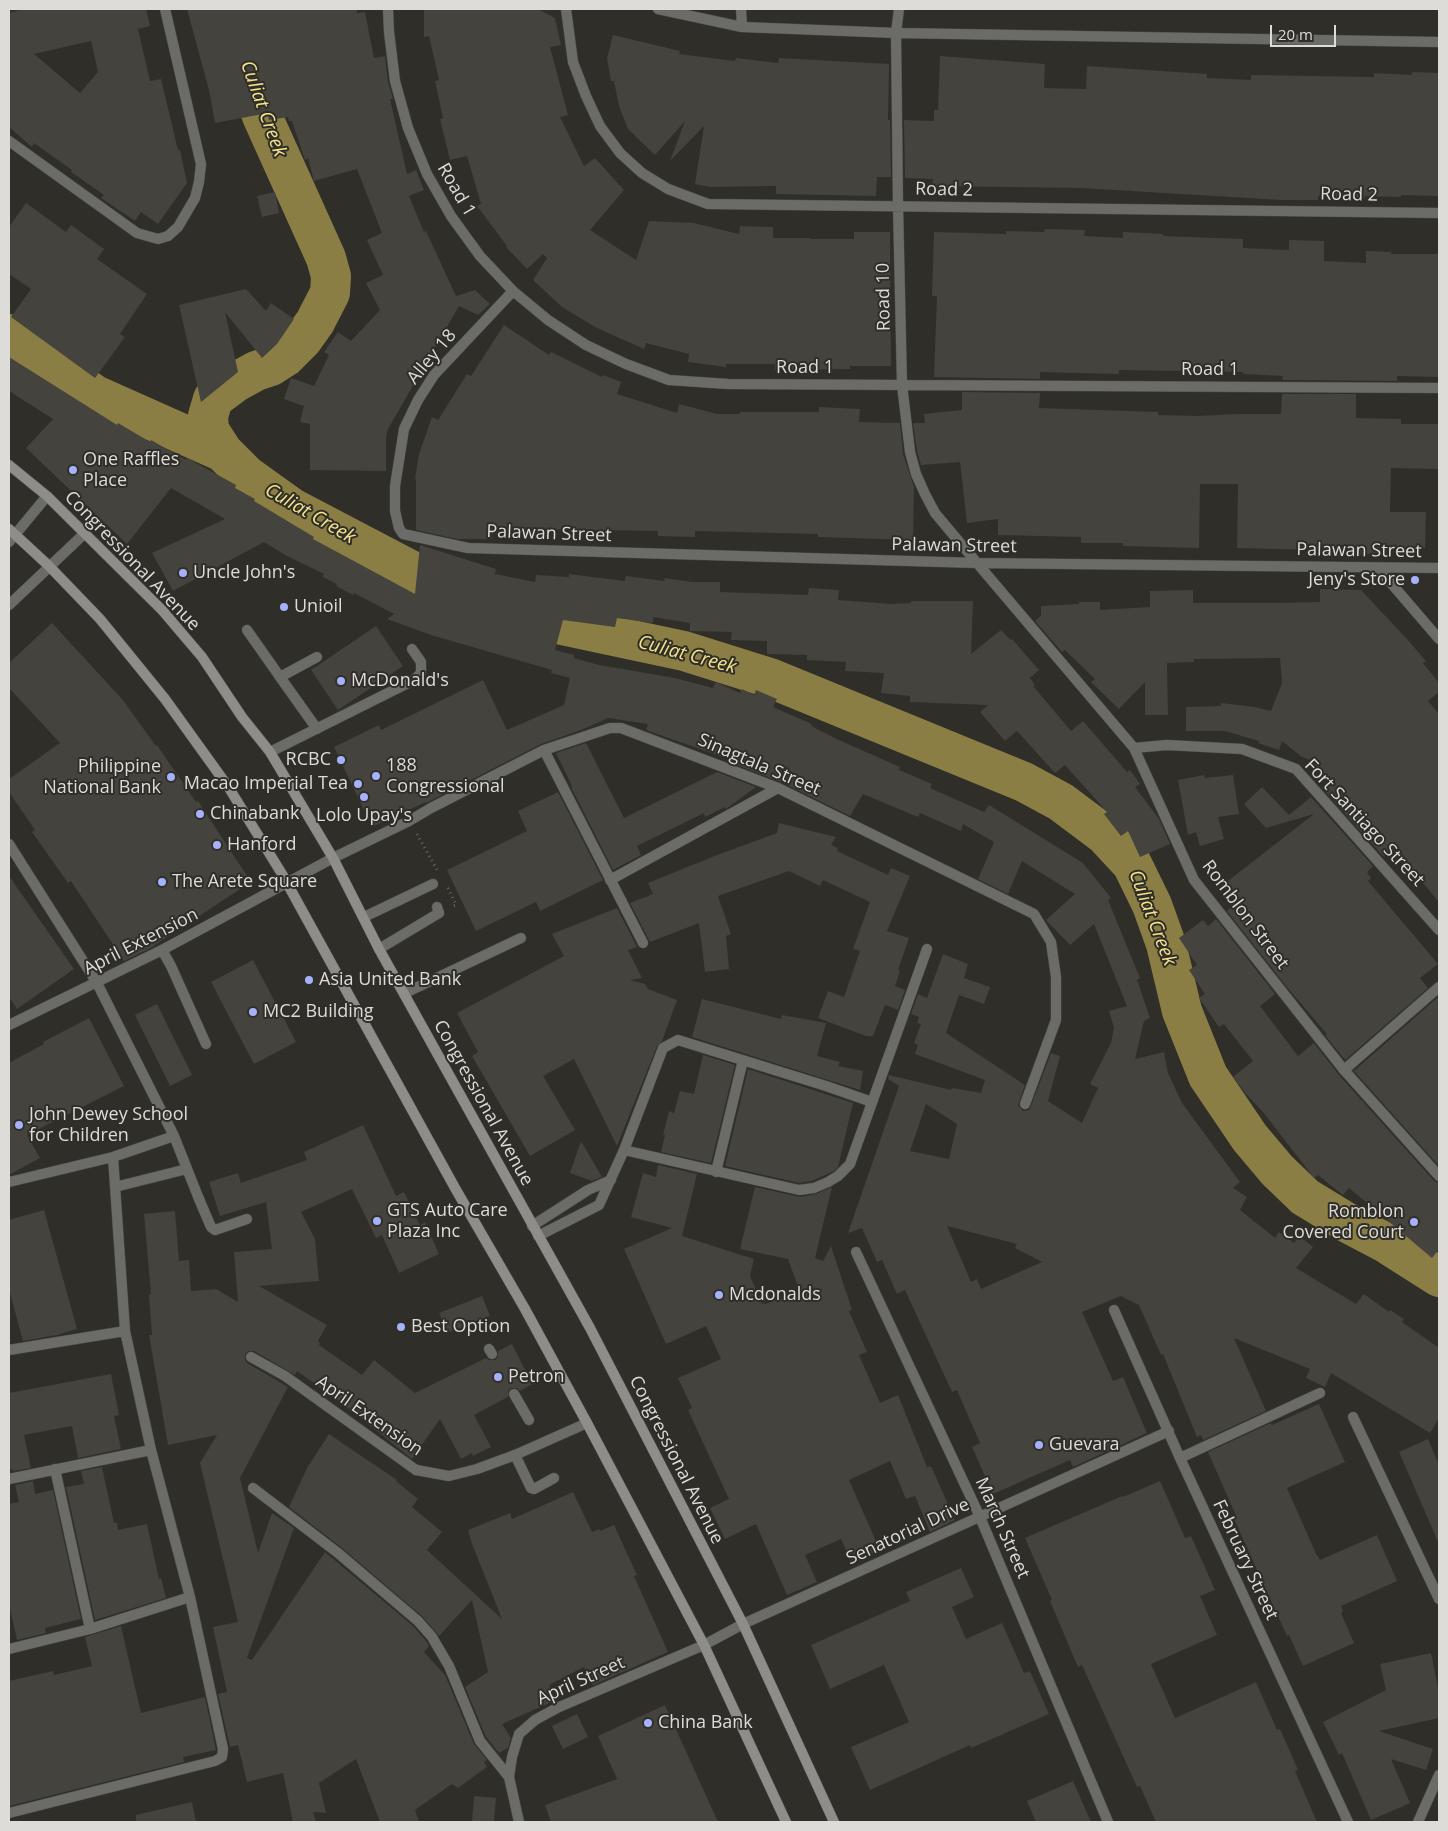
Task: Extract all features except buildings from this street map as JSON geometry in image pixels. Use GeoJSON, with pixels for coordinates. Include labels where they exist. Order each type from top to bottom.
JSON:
{"type":"FeatureCollection","features":[{"type":"Feature","properties":{"kind":"main road","name":"Congressional Avenue"},"geometry":{"type":"LineString","coordinates":[[9,465],[47,496],[85,532],[162,610],[202,657],[242,717],[270,752],[333,858],[379,949],[590,1328],[743,1624],[834,1822]]}},
{"type":"Feature","properties":{"kind":"main road"},"geometry":{"type":"LineString","coordinates":[[11,535],[49,566],[100,619],[165,699],[229,788],[287,884],[455,1188],[526,1309],[587,1423],[704,1645],[786,1822]]}},
{"type":"Feature","properties":{"kind":"street"},"geometry":{"type":"LineString","coordinates":[[9,142],[137,233],[158,239],[168,236],[178,227],[194,198],[199,182],[200,164],[166,9]]}},
{"type":"Feature","properties":{"kind":"street","name":"Road 1"},"geometry":{"type":"LineString","coordinates":[[388,9],[388,32],[395,81],[408,128],[426,174],[451,216],[480,256],[514,291],[548,320],[586,345],[626,364],[669,380],[728,384],[1439,388]]}},
{"type":"Feature","properties":{"kind":"street","name":"Road 2"},"geometry":{"type":"LineString","coordinates":[[566,9],[573,62],[600,126],[620,153],[642,173],[668,189],[708,204],[1439,213]]}},
{"type":"Feature","properties":{"kind":"street"},"geometry":{"type":"LineString","coordinates":[[658,9],[742,27],[896,33],[1439,42]]}},
{"type":"Feature","properties":{"kind":"street"},"geometry":{"type":"LineString","coordinates":[[741,9],[742,27]]}},
{"type":"Feature","properties":{"kind":"street","name":"Road 10"},"geometry":{"type":"LineString","coordinates":[[898,9],[896,33],[902,384],[910,452],[925,494],[935,512],[977,563]]}},
{"type":"Feature","properties":{"kind":"street","name":"Alley 18"},"geometry":{"type":"LineString","coordinates":[[468,548],[403,534],[399,528],[395,511],[395,486],[404,429],[418,400],[434,375],[514,291]]}},
{"type":"Feature","properties":{"kind":"street"},"geometry":{"type":"LineString","coordinates":[[11,535],[47,496]]}},
{"type":"Feature","properties":{"kind":"street"},"geometry":{"type":"LineString","coordinates":[[9,605],[85,532]]}},
{"type":"Feature","properties":{"kind":"street","name":"Palawan Street"},"geometry":{"type":"LineString","coordinates":[[468,548],[977,563],[1439,568]]}},
{"type":"Feature","properties":{"kind":"street","name":"Romblon Street"},"geometry":{"type":"LineString","coordinates":[[977,563],[1134,748],[1194,880],[1344,1070],[1439,1176]]}},
{"type":"Feature","properties":{"kind":"street"},"geometry":{"type":"LineString","coordinates":[[1378,568],[1439,639]]}},
{"type":"Feature","properties":{"kind":"street"},"geometry":{"type":"LineString","coordinates":[[246,630],[317,728]]}},
{"type":"Feature","properties":{"kind":"street"},"geometry":{"type":"LineString","coordinates":[[270,752],[414,680],[421,673],[421,662],[412,649]]}},
{"type":"Feature","properties":{"kind":"street"},"geometry":{"type":"LineString","coordinates":[[280,677],[317,657]]}},
{"type":"Feature","properties":{"kind":"street","name":"Sinagtala Street"},"geometry":{"type":"LineString","coordinates":[[287,884],[333,858],[409,821],[544,750],[610,728],[621,728],[778,788],[1034,914],[1051,942],[1056,977],[1056,1020],[1025,1104]]}},
{"type":"Feature","properties":{"kind":"street","name":"Fort Santiago Street"},"geometry":{"type":"LineString","coordinates":[[1134,748],[1167,745],[1242,749],[1296,769],[1439,930]]}},
{"type":"Feature","properties":{"kind":"street"},"geometry":{"type":"LineString","coordinates":[[544,750],[643,943]]}},
{"type":"Feature","properties":{"kind":"street"},"geometry":{"type":"LineString","coordinates":[[610,880],[778,788]]}},
{"type":"Feature","properties":{"kind":"street"},"geometry":{"type":"LineString","coordinates":[[9,844],[97,983],[174,1136],[211,1227],[215,1230],[248,1219]]}},
{"type":"Feature","properties":{"kind":"street","name":"April Extension"},"geometry":{"type":"LineString","coordinates":[[9,1025],[97,983],[287,884]]}},
{"type":"Feature","properties":{"kind":"street"},"geometry":{"type":"LineString","coordinates":[[364,918],[433,884]]}},
{"type":"Feature","properties":{"kind":"street"},"geometry":{"type":"LineString","coordinates":[[379,949],[439,913],[437,907]]}},
{"type":"Feature","properties":{"kind":"street"},"geometry":{"type":"LineString","coordinates":[[405,993],[521,938]]}},
{"type":"Feature","properties":{"kind":"street"},"geometry":{"type":"LineString","coordinates":[[624,1150],[799,1190],[814,1188],[838,1176],[850,1164],[927,949]]}},
{"type":"Feature","properties":{"kind":"street"},"geometry":{"type":"LineString","coordinates":[[162,950],[206,1044]]}},
{"type":"Feature","properties":{"kind":"street"},"geometry":{"type":"LineString","coordinates":[[1344,1070],[1439,987]]}},
{"type":"Feature","properties":{"kind":"street"},"geometry":{"type":"LineString","coordinates":[[538,1236],[599,1205],[624,1150],[663,1048],[678,1040],[872,1102]]}},
{"type":"Feature","properties":{"kind":"street"},"geometry":{"type":"LineString","coordinates":[[716,1172],[743,1060]]}},
{"type":"Feature","properties":{"kind":"street"},"geometry":{"type":"LineString","coordinates":[[9,1182],[113,1157],[174,1136]]}},
{"type":"Feature","properties":{"kind":"street"},"geometry":{"type":"LineString","coordinates":[[9,1813],[215,1761],[222,1757],[224,1750],[190,1597],[151,1450],[125,1331],[113,1157]]}},
{"type":"Feature","properties":{"kind":"street"},"geometry":{"type":"LineString","coordinates":[[115,1187],[187,1169]]}},
{"type":"Feature","properties":{"kind":"street"},"geometry":{"type":"LineString","coordinates":[[532,1226],[588,1190],[611,1180]]}},
{"type":"Feature","properties":{"kind":"street","name":"March Street"},"geometry":{"type":"LineString","coordinates":[[856,1252],[980,1517],[1108,1822]]}},
{"type":"Feature","properties":{"kind":"street","name":"February Street"},"geometry":{"type":"LineString","coordinates":[[1114,1310],[1348,1822]]}},
{"type":"Feature","properties":{"kind":"street"},"geometry":{"type":"LineString","coordinates":[[9,1350],[125,1331]]}},
{"type":"Feature","properties":{"kind":"street","name":"April Extension"},"geometry":{"type":"LineString","coordinates":[[251,1357],[285,1376],[416,1470],[449,1476],[477,1469],[587,1423]]}},
{"type":"Feature","properties":{"kind":"street"},"geometry":{"type":"LineString","coordinates":[[1180,1458],[1320,1393]]}},
{"type":"Feature","properties":{"kind":"street"},"geometry":{"type":"LineString","coordinates":[[514,1394],[528,1420]]}},
{"type":"Feature","properties":{"kind":"street"},"geometry":{"type":"LineString","coordinates":[[1354,1417],[1439,1599]]}},
{"type":"Feature","properties":{"kind":"street","name":"Senatorial Drive"},"geometry":{"type":"LineString","coordinates":[[743,1624],[1168,1430]]}},
{"type":"Feature","properties":{"kind":"street"},"geometry":{"type":"LineString","coordinates":[[9,1479],[151,1450]]}},
{"type":"Feature","properties":{"kind":"street"},"geometry":{"type":"LineString","coordinates":[[514,1455],[530,1488],[534,1489],[554,1478]]}},
{"type":"Feature","properties":{"kind":"street"},"geometry":{"type":"LineString","coordinates":[[55,1469],[90,1629]]}},
{"type":"Feature","properties":{"kind":"street"},"geometry":{"type":"LineString","coordinates":[[252,1488],[338,1553],[418,1620],[432,1637],[449,1666],[480,1741],[509,1777]]}},
{"type":"Feature","properties":{"kind":"street"},"geometry":{"type":"LineString","coordinates":[[9,1650],[90,1629],[190,1597]]}},
{"type":"Feature","properties":{"kind":"street","name":"April Street"},"geometry":{"type":"LineString","coordinates":[[519,1822],[509,1777],[512,1757],[519,1734],[534,1720],[557,1708],[704,1645],[743,1624]]}},
{"type":"Feature","properties":{"kind":"street"},"geometry":{"type":"LineString","coordinates":[[1418,1822],[1439,1775]]}},
{"type":"Feature","properties":{"kind":"path"},"geometry":{"type":"LineString","coordinates":[[409,821],[441,876]]}},
{"type":"Feature","properties":{"kind":"path"},"geometry":{"type":"LineString","coordinates":[[445,883],[456,904]]}},
{"type":"Feature","properties":{"kind":"waterway","name":"Culiat Creek"},"geometry":{"type":"LineString","coordinates":[[233,9],[247,73],[262,116],[326,258],[331,276],[330,293],[315,322],[303,339],[285,357],[271,366],[256,371],[236,382],[213,399],[208,416],[209,430],[223,452],[246,475],[292,508],[433,582],[543,621],[684,651],[770,678],[1024,782],[1061,802],[1105,835],[1132,864],[1152,905],[1166,944],[1182,1011],[1208,1076],[1250,1138],[1277,1170],[1305,1197],[1384,1242],[1439,1277]]}},
{"type":"Feature","properties":{"kind":"waterway"},"geometry":{"type":"LineString","coordinates":[[9,334],[95,395],[223,452]]}},
{"type":"Feature","properties":{"kind":"place","name":"One Raffles Place"},"geometry":{"type":"Point","coordinates":[73,470]}},
{"type":"Feature","properties":{"kind":"place","name":"Uncle John's"},"geometry":{"type":"Point","coordinates":[183,573]}},
{"type":"Feature","properties":{"kind":"place","name":"Jeny's Store"},"geometry":{"type":"Point","coordinates":[1415,580]}},
{"type":"Feature","properties":{"kind":"place","name":"Unioil"},"geometry":{"type":"Point","coordinates":[284,607]}},
{"type":"Feature","properties":{"kind":"place","name":"McDonald's"},"geometry":{"type":"Point","coordinates":[341,681]}},
{"type":"Feature","properties":{"kind":"place","name":"RCBC"},"geometry":{"type":"Point","coordinates":[341,760]}},
{"type":"Feature","properties":{"kind":"place","name":"188 Congressional"},"geometry":{"type":"Point","coordinates":[376,776]}},
{"type":"Feature","properties":{"kind":"place","name":"Philippine National Bank"},"geometry":{"type":"Point","coordinates":[171,777]}},
{"type":"Feature","properties":{"kind":"place","name":"Macao Imperial Tea"},"geometry":{"type":"Point","coordinates":[358,784]}},
{"type":"Feature","properties":{"kind":"place","name":"Lolo Upay's"},"geometry":{"type":"Point","coordinates":[364,797]}},
{"type":"Feature","properties":{"kind":"place","name":"Chinabank"},"geometry":{"type":"Point","coordinates":[200,814]}},
{"type":"Feature","properties":{"kind":"place","name":"Hanford"},"geometry":{"type":"Point","coordinates":[217,845]}},
{"type":"Feature","properties":{"kind":"place","name":"The Arete Square"},"geometry":{"type":"Point","coordinates":[162,882]}},
{"type":"Feature","properties":{"kind":"place","name":"Asia United Bank"},"geometry":{"type":"Point","coordinates":[309,980]}},
{"type":"Feature","properties":{"kind":"place","name":"MC2 Building"},"geometry":{"type":"Point","coordinates":[253,1012]}},
{"type":"Feature","properties":{"kind":"place","name":"John Dewey School for Children"},"geometry":{"type":"Point","coordinates":[19,1125]}},
{"type":"Feature","properties":{"kind":"place","name":"GTS Auto Care Plaza Inc"},"geometry":{"type":"Point","coordinates":[377,1221]}},
{"type":"Feature","properties":{"kind":"place","name":"Romblon Covered Court"},"geometry":{"type":"Point","coordinates":[1414,1222]}},
{"type":"Feature","properties":{"kind":"place","name":"Mcdonalds"},"geometry":{"type":"Point","coordinates":[719,1295]}},
{"type":"Feature","properties":{"kind":"place","name":"Best Option"},"geometry":{"type":"Point","coordinates":[401,1327]}},
{"type":"Feature","properties":{"kind":"place","name":"Petron"},"geometry":{"type":"Point","coordinates":[498,1377]}},
{"type":"Feature","properties":{"kind":"place","name":"Guevara"},"geometry":{"type":"Point","coordinates":[1039,1445]}},
{"type":"Feature","properties":{"kind":"place","name":"China Bank"},"geometry":{"type":"Point","coordinates":[648,1723]}}]}
